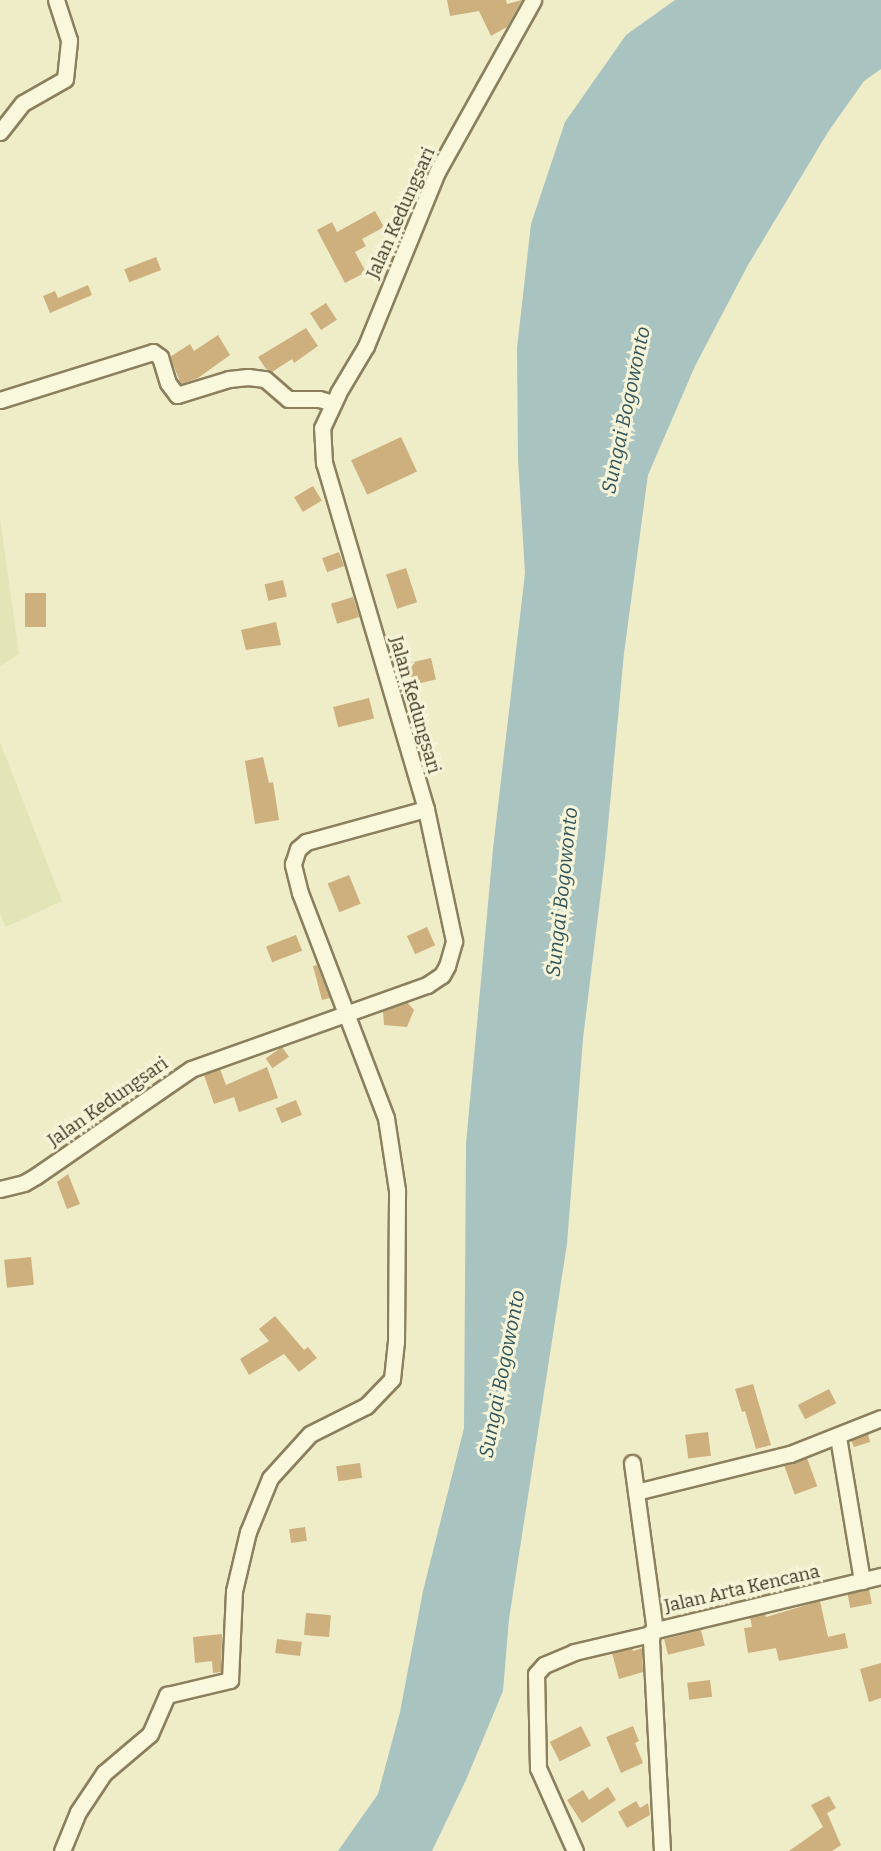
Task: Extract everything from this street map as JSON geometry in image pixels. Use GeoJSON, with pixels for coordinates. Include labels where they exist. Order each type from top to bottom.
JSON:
{"type":"FeatureCollection","features":[{"type":"Feature","properties":{"kind":"street"},"geometry":{"type":"LineString","coordinates":[[0,132],[13,112],[65,79],[69,40],[56,0]]}},
{"type":"Feature","properties":{"kind":"street","name":"Jalan Kedungsari"},"geometry":{"type":"LineString","coordinates":[[0,1189],[30,1180],[191,1069],[427,985],[442,975],[447,966],[454,941],[426,809],[324,463],[322,428],[333,403],[366,346],[437,172],[533,0]]}},
{"type":"Feature","properties":{"kind":"street"},"geometry":{"type":"LineString","coordinates":[[0,400],[153,352],[160,357],[168,383],[177,395],[229,379],[248,377],[265,380],[288,399],[320,399],[333,403]]}},
{"type":"Feature","properties":{"kind":"street"},"geometry":{"type":"LineString","coordinates":[[62,1851],[78,1812],[104,1773],[150,1734],[167,1695],[230,1680],[234,1592],[248,1532],[270,1478],[310,1434],[366,1406],[392,1379],[396,1342],[397,1190],[386,1118],[300,893],[294,860],[298,849],[306,842],[426,809]]}},
{"type":"Feature","properties":{"kind":"street"},"geometry":{"type":"LineString","coordinates":[[636,1492],[758,1463],[838,1437],[881,1418]]}},
{"type":"Feature","properties":{"kind":"street"},"geometry":{"type":"LineString","coordinates":[[838,1437],[862,1581]]}},
{"type":"Feature","properties":{"kind":"street"},"geometry":{"type":"LineString","coordinates":[[575,1851],[538,1768],[536,1674],[544,1665],[574,1652],[653,1632],[632,1463]]}},
{"type":"Feature","properties":{"kind":"street","name":"Jalan Arta Kencana"},"geometry":{"type":"LineString","coordinates":[[662,1851],[653,1632],[881,1576]]}},
{"type":"Feature","properties":{"kind":"green space"},"geometry":{"type":"Polygon","coordinates":[[[0,519],[19,654],[0,666],[0,519]]]}},
{"type":"Feature","properties":{"kind":"green space"},"geometry":{"type":"Polygon","coordinates":[[[0,742],[62,901],[6,927],[0,914],[0,742]]]}},
{"type":"Feature","properties":{"kind":"water","name":"Sungai Bogowonto"},"geometry":{"type":"Polygon","coordinates":[[[675,0],[881,0],[881,69],[864,81],[828,132],[748,265],[695,366],[648,475],[624,653],[605,858],[583,1039],[567,1244],[509,1619],[503,1691],[466,1780],[432,1851],[338,1851],[378,1794],[400,1712],[423,1591],[464,1428],[466,1144],[493,849],[525,573],[518,459],[517,348],[531,224],[565,122],[626,35],[675,0]]]}},
{"type":"Feature","properties":{"kind":"building"},"geometry":{"type":"Polygon","coordinates":[[[447,0],[506,0],[507,4],[522,0],[507,27],[491,36],[479,11],[450,16],[447,0]]]}},
{"type":"Feature","properties":{"kind":"building"},"geometry":{"type":"Polygon","coordinates":[[[375,211],[384,227],[362,239],[366,246],[355,252],[366,272],[345,283],[317,230],[332,222],[337,232],[375,211]]]}},
{"type":"Feature","properties":{"kind":"building"},"geometry":{"type":"Polygon","coordinates":[[[156,257],[161,270],[129,282],[124,269],[156,257]]]}},
{"type":"Feature","properties":{"kind":"building"},"geometry":{"type":"Polygon","coordinates":[[[88,285],[92,295],[50,313],[43,296],[55,291],[58,298],[88,285]]]}},
{"type":"Feature","properties":{"kind":"building"},"geometry":{"type":"Polygon","coordinates":[[[326,303],[337,320],[321,330],[310,313],[326,303]]]}},
{"type":"Feature","properties":{"kind":"building"},"geometry":{"type":"Polygon","coordinates":[[[306,328],[318,346],[294,363],[292,359],[272,372],[266,369],[258,357],[306,328]]]}},
{"type":"Feature","properties":{"kind":"building"},"geometry":{"type":"Polygon","coordinates":[[[218,335],[230,355],[198,378],[181,384],[170,357],[190,344],[194,351],[218,335]]]}},
{"type":"Feature","properties":{"kind":"building"},"geometry":{"type":"Polygon","coordinates":[[[401,437],[417,471],[367,495],[351,460],[401,437]]]}},
{"type":"Feature","properties":{"kind":"building"},"geometry":{"type":"Polygon","coordinates":[[[313,486],[322,501],[303,512],[294,497],[313,486]]]}},
{"type":"Feature","properties":{"kind":"building"},"geometry":{"type":"Polygon","coordinates":[[[339,552],[344,566],[327,572],[322,558],[339,552]]]}},
{"type":"Feature","properties":{"kind":"building"},"geometry":{"type":"Polygon","coordinates":[[[406,568],[417,602],[397,609],[386,574],[406,568]]]}},
{"type":"Feature","properties":{"kind":"building"},"geometry":{"type":"Polygon","coordinates":[[[283,580],[287,597],[268,601],[264,584],[283,580]]]}},
{"type":"Feature","properties":{"kind":"building"},"geometry":{"type":"Polygon","coordinates":[[[25,593],[46,593],[46,627],[25,627],[25,593]]]}},
{"type":"Feature","properties":{"kind":"building"},"geometry":{"type":"Polygon","coordinates":[[[353,597],[359,617],[337,624],[331,604],[353,597]]]}},
{"type":"Feature","properties":{"kind":"building"},"geometry":{"type":"Polygon","coordinates":[[[276,622],[281,645],[246,650],[241,630],[276,622]]]}},
{"type":"Feature","properties":{"kind":"building"},"geometry":{"type":"Polygon","coordinates":[[[431,658],[436,679],[413,685],[408,663],[431,658]]]}},
{"type":"Feature","properties":{"kind":"building"},"geometry":{"type":"Polygon","coordinates":[[[369,698],[374,718],[338,727],[333,707],[369,698]]]}},
{"type":"Feature","properties":{"kind":"building"},"geometry":{"type":"Polygon","coordinates":[[[263,757],[269,783],[273,782],[279,820],[255,824],[245,761],[263,757]]]}},
{"type":"Feature","properties":{"kind":"building"},"geometry":{"type":"Polygon","coordinates":[[[349,875],[361,904],[339,912],[328,884],[349,875]]]}},
{"type":"Feature","properties":{"kind":"building"},"geometry":{"type":"Polygon","coordinates":[[[427,927],[435,945],[415,954],[407,936],[427,927]]]}},
{"type":"Feature","properties":{"kind":"building"},"geometry":{"type":"Polygon","coordinates":[[[296,935],[302,951],[272,962],[266,946],[296,935]]]}},
{"type":"Feature","properties":{"kind":"building"},"geometry":{"type":"Polygon","coordinates":[[[317,965],[330,998],[322,1000],[313,966],[317,965]]]}},
{"type":"Feature","properties":{"kind":"building"},"geometry":{"type":"Polygon","coordinates":[[[407,1002],[414,1010],[407,1027],[384,1025],[383,1011],[407,1002]]]}},
{"type":"Feature","properties":{"kind":"building"},"geometry":{"type":"Polygon","coordinates":[[[282,1047],[289,1057],[272,1068],[266,1058],[282,1047]]]}},
{"type":"Feature","properties":{"kind":"building"},"geometry":{"type":"Polygon","coordinates":[[[267,1067],[278,1098],[239,1112],[234,1097],[214,1104],[204,1075],[220,1069],[226,1085],[267,1067]]]}},
{"type":"Feature","properties":{"kind":"building"},"geometry":{"type":"Polygon","coordinates":[[[296,1100],[302,1115],[282,1123],[276,1108],[296,1100]]]}},
{"type":"Feature","properties":{"kind":"building"},"geometry":{"type":"Polygon","coordinates":[[[68,1174],[80,1204],[67,1209],[57,1182],[68,1174]]]}},
{"type":"Feature","properties":{"kind":"building"},"geometry":{"type":"Polygon","coordinates":[[[31,1257],[34,1285],[7,1288],[4,1260],[31,1257]]]}},
{"type":"Feature","properties":{"kind":"building"},"geometry":{"type":"Polygon","coordinates":[[[275,1316],[304,1350],[308,1347],[317,1358],[299,1372],[284,1354],[249,1375],[240,1359],[269,1341],[259,1329],[275,1316]]]}},
{"type":"Feature","properties":{"kind":"building"},"geometry":{"type":"Polygon","coordinates":[[[753,1384],[771,1445],[756,1449],[745,1411],[742,1412],[735,1389],[753,1384]]]}},
{"type":"Feature","properties":{"kind":"building"},"geometry":{"type":"Polygon","coordinates":[[[829,1389],[836,1403],[805,1419],[798,1405],[829,1389]]]}},
{"type":"Feature","properties":{"kind":"building"},"geometry":{"type":"Polygon","coordinates":[[[708,1432],[711,1456],[688,1459],[685,1435],[708,1432]]]}},
{"type":"Feature","properties":{"kind":"building"},"geometry":{"type":"Polygon","coordinates":[[[868,1434],[870,1442],[854,1447],[851,1440],[868,1434]]]}},
{"type":"Feature","properties":{"kind":"building"},"geometry":{"type":"Polygon","coordinates":[[[807,1458],[817,1486],[795,1494],[784,1466],[807,1458]]]}},
{"type":"Feature","properties":{"kind":"building"},"geometry":{"type":"Polygon","coordinates":[[[360,1463],[362,1478],[338,1481],[336,1466],[360,1463]]]}},
{"type":"Feature","properties":{"kind":"building"},"geometry":{"type":"Polygon","coordinates":[[[305,1527],[307,1541],[291,1543],[289,1529],[305,1527]]]}},
{"type":"Feature","properties":{"kind":"building"},"geometry":{"type":"Polygon","coordinates":[[[869,1589],[872,1604],[850,1608],[847,1593],[869,1589]]]}},
{"type":"Feature","properties":{"kind":"building"},"geometry":{"type":"Polygon","coordinates":[[[820,1601],[828,1637],[845,1633],[848,1648],[779,1661],[776,1648],[748,1653],[744,1628],[752,1627],[750,1617],[765,1614],[766,1617],[820,1601]]]}},
{"type":"Feature","properties":{"kind":"building"},"geometry":{"type":"Polygon","coordinates":[[[306,1613],[331,1615],[329,1637],[304,1635],[306,1613]]]}},
{"type":"Feature","properties":{"kind":"building"},"geometry":{"type":"Polygon","coordinates":[[[701,1630],[705,1646],[668,1655],[664,1639],[701,1630]]]}},
{"type":"Feature","properties":{"kind":"building"},"geometry":{"type":"Polygon","coordinates":[[[222,1634],[221,1672],[213,1673],[212,1661],[195,1663],[193,1637],[222,1634]]]}},
{"type":"Feature","properties":{"kind":"building"},"geometry":{"type":"Polygon","coordinates":[[[277,1639],[302,1642],[300,1656],[275,1653],[277,1639]]]}},
{"type":"Feature","properties":{"kind":"building"},"geometry":{"type":"Polygon","coordinates":[[[632,1648],[633,1651],[642,1648],[643,1672],[619,1679],[612,1653],[632,1648]]]}},
{"type":"Feature","properties":{"kind":"building"},"geometry":{"type":"Polygon","coordinates":[[[881,1663],[881,1698],[869,1702],[860,1669],[881,1663]]]}},
{"type":"Feature","properties":{"kind":"building"},"geometry":{"type":"Polygon","coordinates":[[[710,1680],[712,1697],[689,1700],[687,1683],[710,1680]]]}},
{"type":"Feature","properties":{"kind":"building"},"geometry":{"type":"Polygon","coordinates":[[[581,1726],[591,1746],[560,1761],[550,1742],[581,1726]]]}},
{"type":"Feature","properties":{"kind":"building"},"geometry":{"type":"Polygon","coordinates":[[[633,1726],[639,1741],[635,1743],[643,1763],[621,1773],[606,1737],[633,1726]]]}},
{"type":"Feature","properties":{"kind":"building"},"geometry":{"type":"Polygon","coordinates":[[[608,1787],[616,1800],[582,1823],[567,1800],[583,1790],[589,1800],[608,1787]]]}},
{"type":"Feature","properties":{"kind":"building"},"geometry":{"type":"Polygon","coordinates":[[[829,1796],[836,1808],[827,1813],[841,1845],[832,1851],[789,1851],[823,1827],[811,1805],[829,1796]]]}},
{"type":"Feature","properties":{"kind":"building"},"geometry":{"type":"Polygon","coordinates":[[[636,1801],[640,1808],[648,1803],[650,1815],[627,1828],[618,1812],[636,1801]]]}}]}
